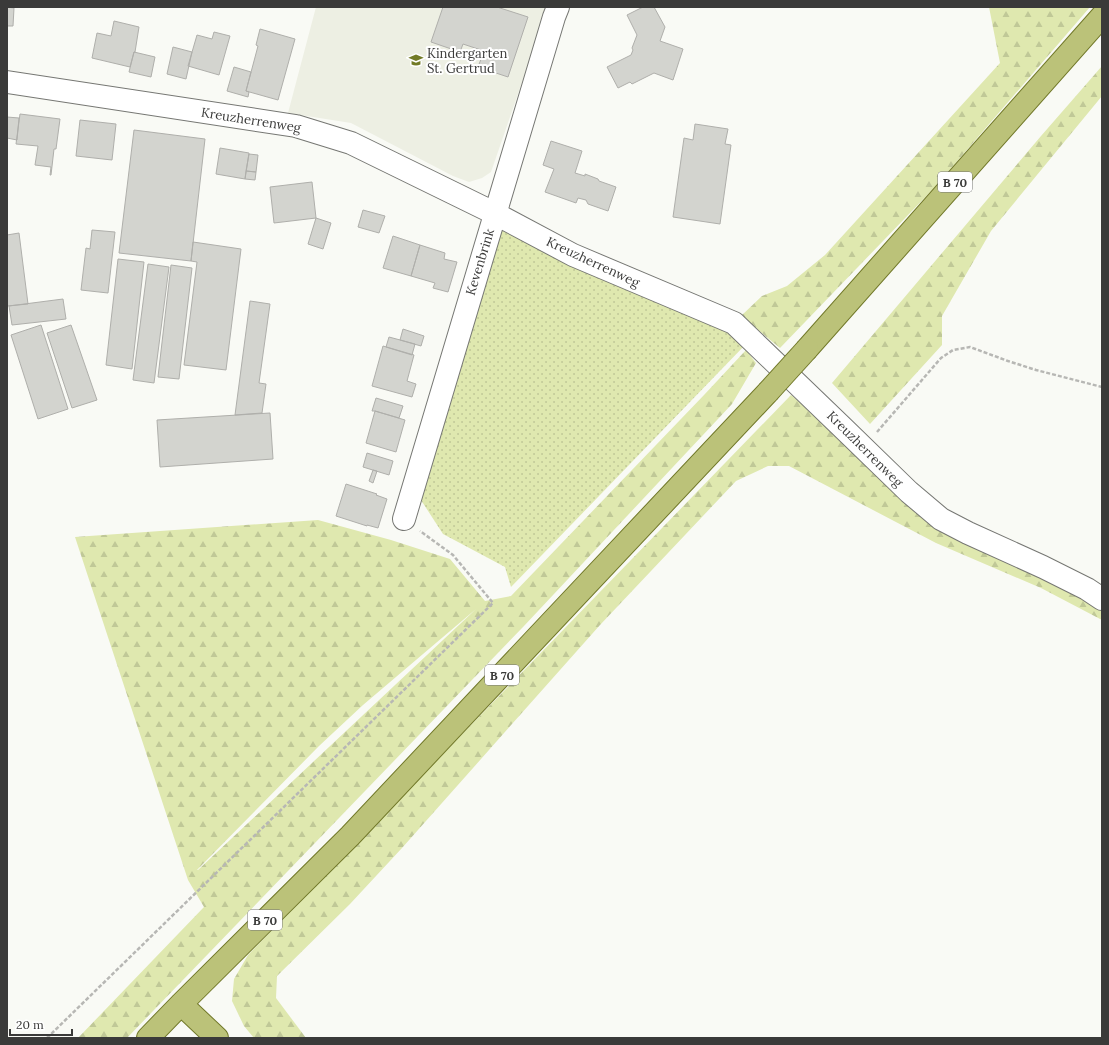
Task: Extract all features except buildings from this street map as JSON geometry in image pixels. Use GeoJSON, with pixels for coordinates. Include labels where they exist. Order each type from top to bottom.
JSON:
{"type":"FeatureCollection","features":[{"type":"Feature","properties":{"kind":"main road","name":"B 70"},"geometry":{"type":"LineString","coordinates":[[148,1038],[350,836],[768,392],[1102,16]]}},
{"type":"Feature","properties":{"kind":"main road"},"geometry":{"type":"LineString","coordinates":[[181,1004],[216,1038]]}},
{"type":"Feature","properties":{"kind":"street","name":"Kevenbrink"},"geometry":{"type":"LineString","coordinates":[[404,519],[494,213],[558,7]]}},
{"type":"Feature","properties":{"kind":"street","name":"Kreuzherrenweg"},"geometry":{"type":"LineString","coordinates":[[7,82],[296,126],[351,143],[494,213],[573,255],[734,323],[909,492],[941,519],[1043,567],[1087,589],[1102,599]]}},
{"type":"Feature","properties":{"kind":"path"},"geometry":{"type":"LineString","coordinates":[[864,448],[941,358],[953,350],[970,347],[1036,370],[1102,386]]}},
{"type":"Feature","properties":{"kind":"path"},"geometry":{"type":"LineString","coordinates":[[47,1038],[493,603],[453,555],[404,519]]}},
{"type":"Feature","properties":{"kind":"shaded area","name":"Kindergarten St. Gertrud"},"geometry":{"type":"Polygon","coordinates":[[[316,7],[548,7],[491,172],[482,178],[469,182],[453,176],[351,123],[288,113],[316,7]]]}},
{"type":"Feature","properties":{"kind":"green space"},"geometry":{"type":"Polygon","coordinates":[[[989,7],[1090,7],[935,187],[780,348],[741,316],[762,296],[787,286],[825,255],[1000,63],[989,7]]]}},
{"type":"Feature","properties":{"kind":"green space"},"geometry":{"type":"Polygon","coordinates":[[[1102,66],[1102,96],[991,231],[942,316],[942,345],[870,424],[832,383],[1102,66]]]}},
{"type":"Feature","properties":{"kind":"green space"},"geometry":{"type":"Polygon","coordinates":[[[496,228],[690,305],[746,344],[511,587],[505,567],[443,534],[419,497],[496,228]]]}},
{"type":"Feature","properties":{"kind":"green space"},"geometry":{"type":"Polygon","coordinates":[[[746,350],[756,363],[732,404],[524,626],[127,1038],[78,1038],[204,907],[188,880],[75,537],[318,520],[391,540],[450,559],[485,601],[511,596],[746,350]],[[476,609],[363,705],[319,746],[198,870],[476,609]]]}},
{"type":"Feature","properties":{"kind":"green space"},"geometry":{"type":"Polygon","coordinates":[[[791,395],[959,535],[1102,607],[1102,620],[1041,588],[936,543],[789,466],[768,466],[736,481],[600,625],[402,848],[350,904],[277,976],[276,998],[306,1038],[254,1038],[244,1026],[232,1001],[234,979],[248,955],[791,395]]]}},
{"type":"Feature","properties":{"kind":"place","name":"Kindergarten St. Gertrud"},"geometry":{"type":"Point","coordinates":[416,60]}}]}
